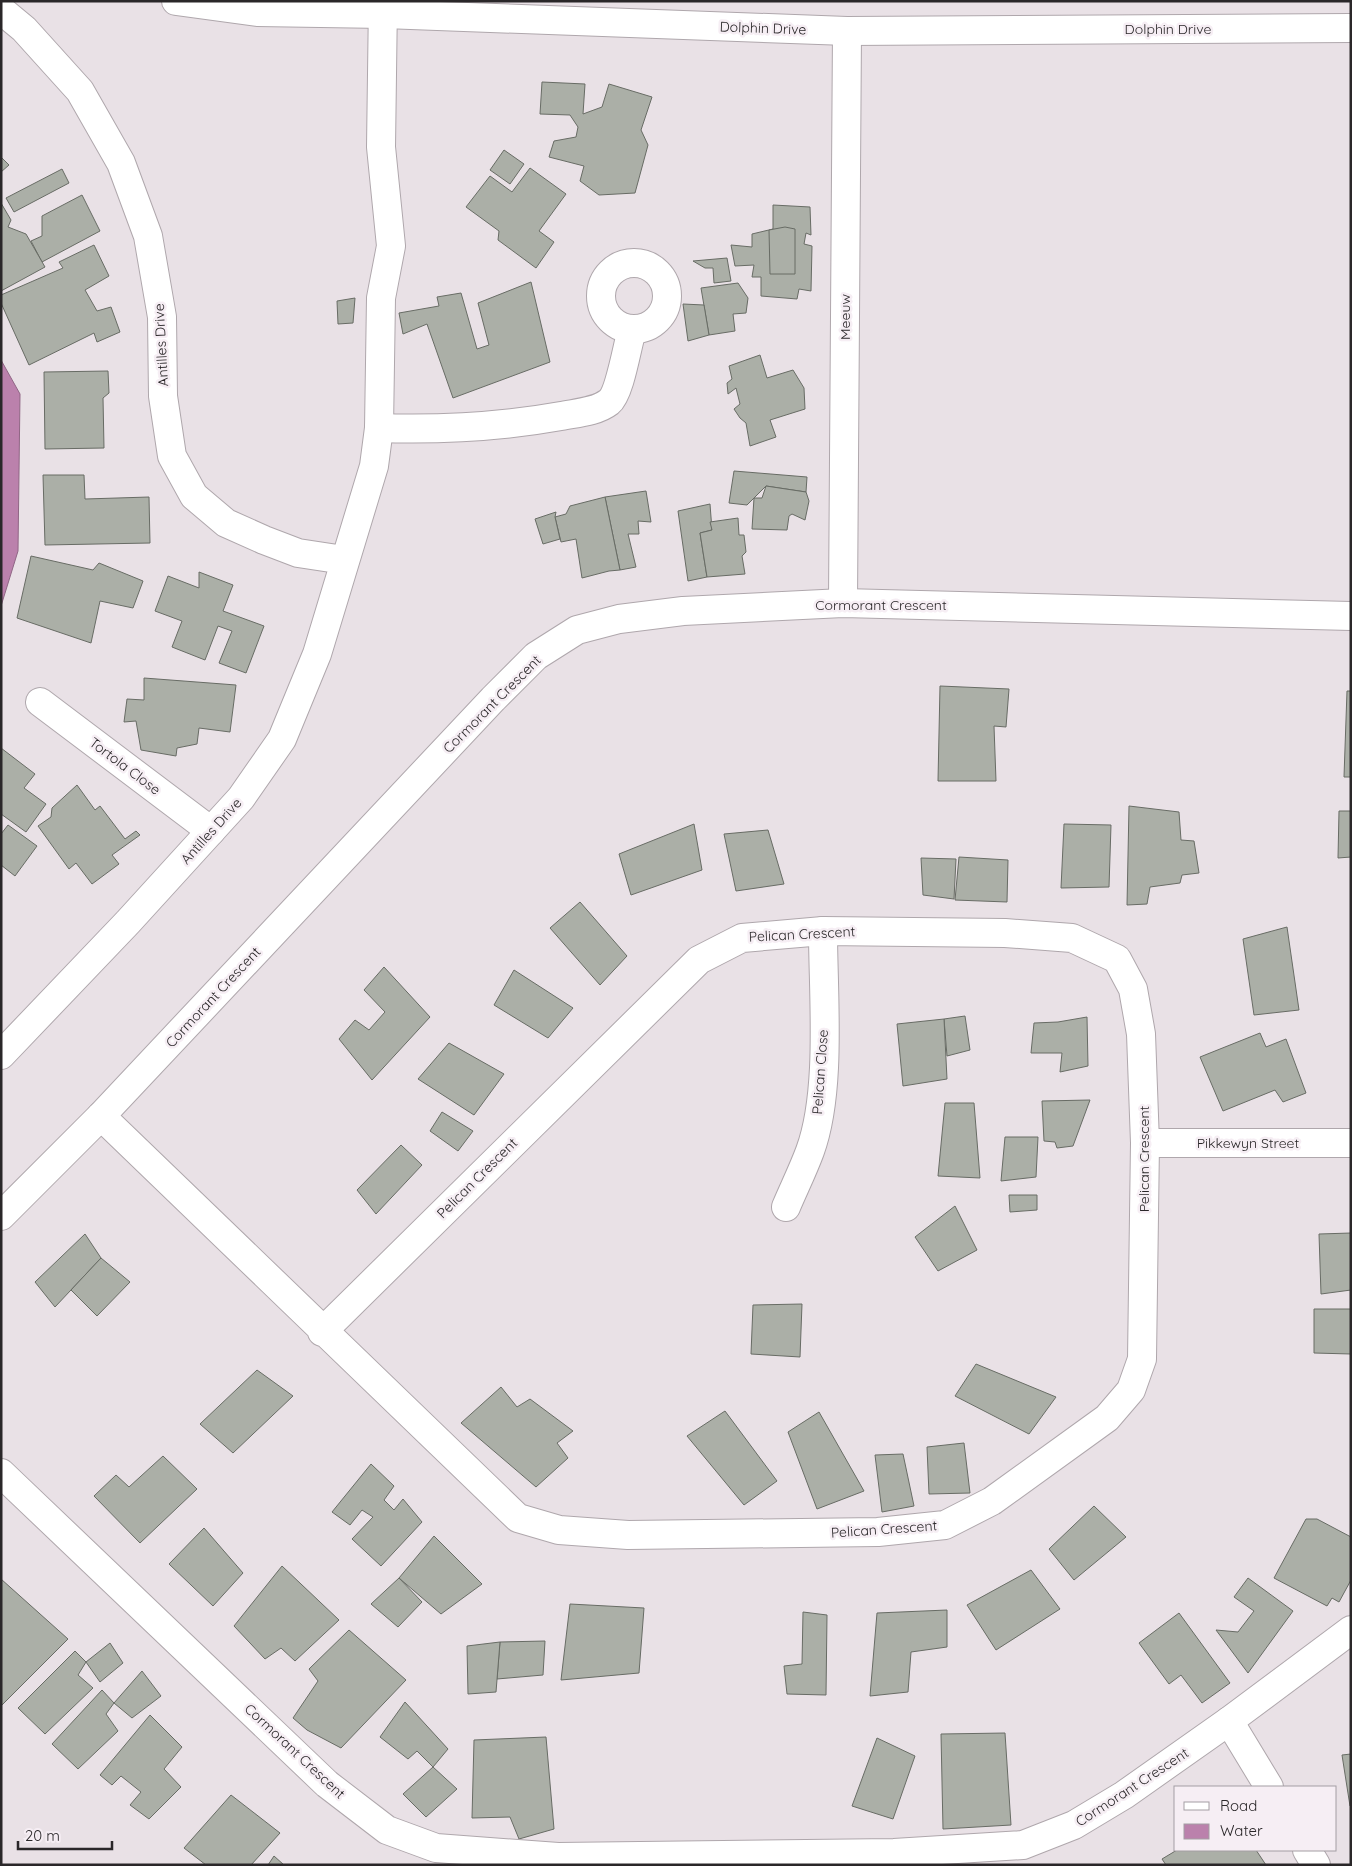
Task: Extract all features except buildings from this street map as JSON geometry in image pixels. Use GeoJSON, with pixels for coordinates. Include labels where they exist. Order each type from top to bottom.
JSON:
{"type":"FeatureCollection","features":[{"type":"Feature","properties":{"kind":"street","name":"Dolphin Drive"},"geometry":{"type":"LineString","coordinates":[[176,1],[256,12],[384,8],[847,31],[1351,28]]}},
{"type":"Feature","properties":{"kind":"street","name":"Antilles Drive"},"geometry":{"type":"LineString","coordinates":[[1,1055],[128,922],[241,798],[282,740],[317,654],[374,466],[379,428],[381,298],[391,246],[381,147],[384,8]]}},
{"type":"Feature","properties":{"kind":"street","name":"Antilles Drive"},"geometry":{"type":"LineString","coordinates":[[1,10],[24,29],[80,92],[121,163],[148,236],[162,317],[164,396],[172,456],[194,496],[226,523],[264,540],[298,553],[344,560]]}},
{"type":"Feature","properties":{"kind":"street","name":"Meeuw"},"geometry":{"type":"LineString","coordinates":[[843,603],[847,31]]}},
{"type":"Feature","properties":{"kind":"street"},"geometry":{"type":"LineString","coordinates":[[379,428],[472,428],[523,423],[591,411],[610,402],[618,386],[632,330]]}},
{"type":"Feature","properties":{"kind":"street","name":"Cormorant Crescent"},"geometry":{"type":"LineString","coordinates":[[1,1216],[101,1116],[486,706],[536,656],[577,630],[619,619],[683,611],[843,603],[1351,616]]}},
{"type":"Feature","properties":{"kind":"street","name":"Tortola Close"},"geometry":{"type":"LineString","coordinates":[[40,702],[211,831]]}},
{"type":"Feature","properties":{"kind":"street","name":"Pelican Crescent"},"geometry":{"type":"LineString","coordinates":[[101,1116],[322,1332],[518,1518],[559,1530],[628,1535],[878,1532],[945,1525],[992,1501],[1107,1418],[1131,1390],[1142,1359],[1145,1143],[1141,1034],[1133,990],[1117,959],[1072,938],[1005,933],[822,931],[742,938],[699,960],[322,1332]]}},
{"type":"Feature","properties":{"kind":"street","name":"Pelican Close"},"geometry":{"type":"LineString","coordinates":[[786,1207],[810,1150],[820,1102],[824,1041],[822,931]]}},
{"type":"Feature","properties":{"kind":"street","name":"Pikkewyn Street"},"geometry":{"type":"LineString","coordinates":[[1145,1143],[1351,1143]]}},
{"type":"Feature","properties":{"kind":"street","name":"Cormorant Crescent"},"geometry":{"type":"LineString","coordinates":[[1,1473],[327,1784],[388,1830],[436,1848],[558,1861],[894,1853],[1023,1844],[1074,1825],[1124,1795],[1229,1721],[1351,1630]]}},
{"type":"Feature","properties":{"kind":"street"},"geometry":{"type":"LineString","coordinates":[[1229,1721],[1268,1786]]}},
{"type":"Feature","properties":{"kind":"street"},"geometry":{"type":"LineString","coordinates":[[1308,1851],[1316,1865]]}},
{"type":"Feature","properties":{"kind":"water"},"geometry":{"type":"Polygon","coordinates":[[[1,360],[20,394],[18,551],[1,606],[1,360]]]}}]}
